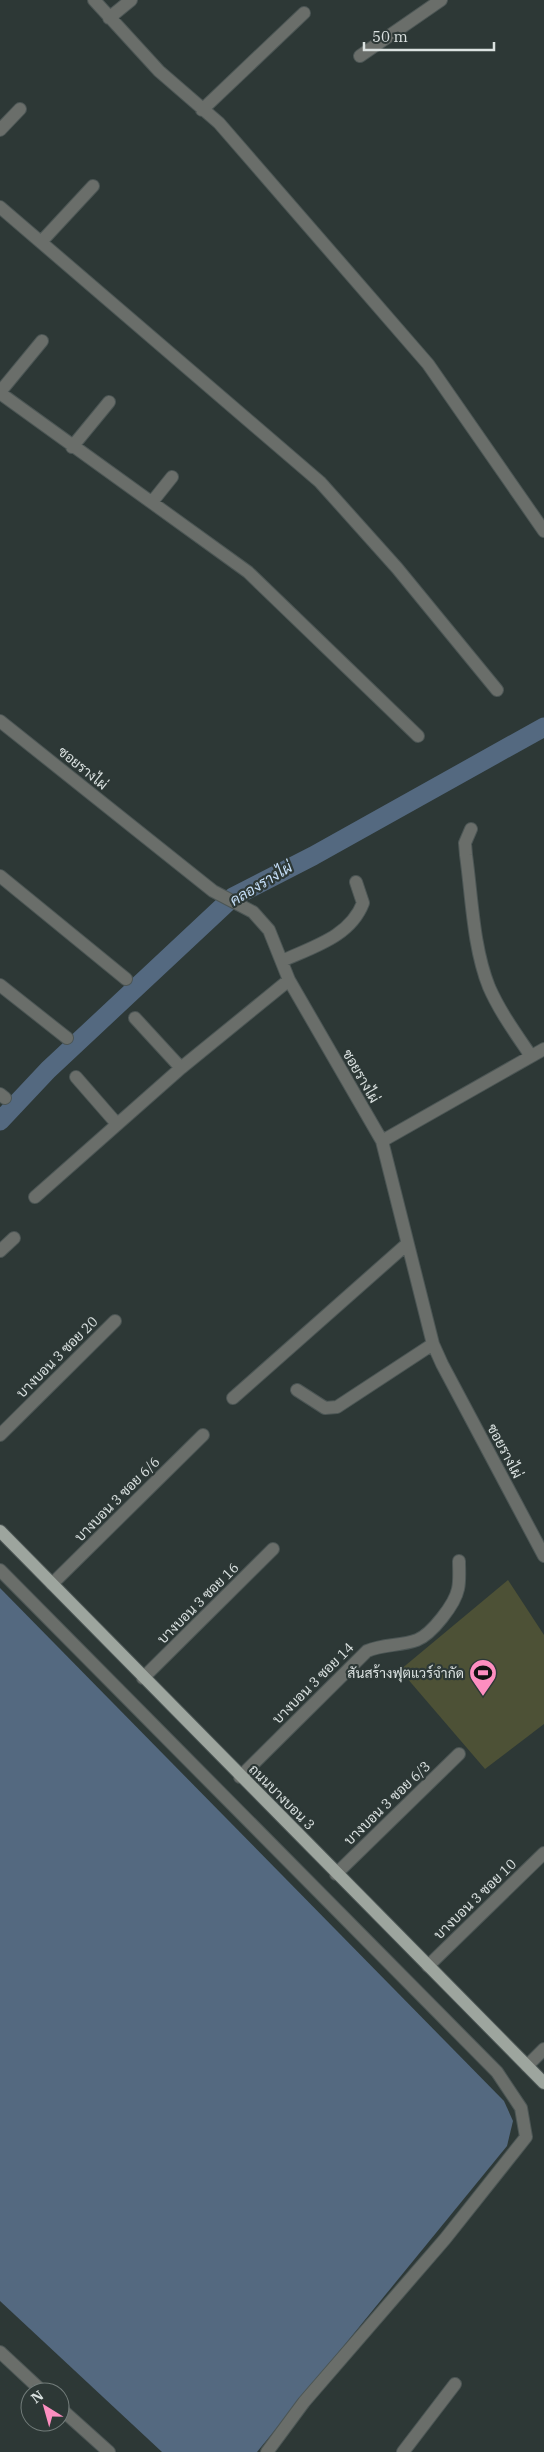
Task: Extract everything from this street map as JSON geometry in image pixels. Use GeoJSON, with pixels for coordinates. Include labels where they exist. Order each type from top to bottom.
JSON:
{"type":"FeatureCollection","features":[{"type":"Feature","properties":{"kind":"main road","name":"ถนนบางบอน 3"},"geometry":{"type":"LineString","coordinates":[[0,1531],[240,1777],[544,2083]]}},
{"type":"Feature","properties":{"kind":"street"},"geometry":{"type":"LineString","coordinates":[[94,0],[159,71],[219,123],[428,364],[544,531]]}},
{"type":"Feature","properties":{"kind":"street"},"geometry":{"type":"LineString","coordinates":[[109,18],[131,0]]}},
{"type":"Feature","properties":{"kind":"street"},"geometry":{"type":"LineString","coordinates":[[360,56],[441,0]]}},
{"type":"Feature","properties":{"kind":"street"},"geometry":{"type":"LineString","coordinates":[[202,110],[304,13]]}},
{"type":"Feature","properties":{"kind":"street"},"geometry":{"type":"LineString","coordinates":[[0,130],[20,109]]}},
{"type":"Feature","properties":{"kind":"street"},"geometry":{"type":"LineString","coordinates":[[41,242],[93,186]]}},
{"type":"Feature","properties":{"kind":"street"},"geometry":{"type":"LineString","coordinates":[[0,206],[320,482],[396,568],[497,690]]}},
{"type":"Feature","properties":{"kind":"street"},"geometry":{"type":"LineString","coordinates":[[42,341],[0,393],[72,448],[152,502],[248,572],[418,736]]}},
{"type":"Feature","properties":{"kind":"street"},"geometry":{"type":"LineString","coordinates":[[72,448],[109,402]]}},
{"type":"Feature","properties":{"kind":"street"},"geometry":{"type":"LineString","coordinates":[[152,502],[172,477]]}},
{"type":"Feature","properties":{"kind":"street","name":"ซอยรางไผ่"},"geometry":{"type":"LineString","coordinates":[[0,722],[213,891],[253,912],[269,930],[289,980],[382,1141],[433,1344],[544,1556]]}},
{"type":"Feature","properties":{"kind":"street"},"geometry":{"type":"LineString","coordinates":[[472,829],[465,843],[481,961],[490,988],[498,1004],[531,1056]]}},
{"type":"Feature","properties":{"kind":"street"},"geometry":{"type":"LineString","coordinates":[[0,876],[126,979]]}},
{"type":"Feature","properties":{"kind":"street"},"geometry":{"type":"LineString","coordinates":[[282,962],[337,935],[352,923],[363,903],[356,882]]}},
{"type":"Feature","properties":{"kind":"street"},"geometry":{"type":"LineString","coordinates":[[35,1197],[181,1068],[289,980]]}},
{"type":"Feature","properties":{"kind":"street"},"geometry":{"type":"LineString","coordinates":[[0,985],[66,1038]]}},
{"type":"Feature","properties":{"kind":"street"},"geometry":{"type":"LineString","coordinates":[[136,1018],[181,1068]]}},
{"type":"Feature","properties":{"kind":"street"},"geometry":{"type":"LineString","coordinates":[[382,1141],[544,1049]]}},
{"type":"Feature","properties":{"kind":"street"},"geometry":{"type":"LineString","coordinates":[[76,1077],[117,1124]]}},
{"type":"Feature","properties":{"kind":"street"},"geometry":{"type":"LineString","coordinates":[[0,1251],[14,1238]]}},
{"type":"Feature","properties":{"kind":"street"},"geometry":{"type":"LineString","coordinates":[[233,1398],[407,1244]]}},
{"type":"Feature","properties":{"kind":"street","name":"บางบอน 3 ซอย 20"},"geometry":{"type":"LineString","coordinates":[[0,1435],[115,1321]]}},
{"type":"Feature","properties":{"kind":"street"},"geometry":{"type":"LineString","coordinates":[[297,1390],[325,1408],[337,1407],[433,1344]]}},
{"type":"Feature","properties":{"kind":"street","name":"บางบอน 3 ซอย 6/6"},"geometry":{"type":"LineString","coordinates":[[52,1584],[203,1435]]}},
{"type":"Feature","properties":{"kind":"street","name":"บางบอน 3 ซอย 16"},"geometry":{"type":"LineString","coordinates":[[143,1678],[273,1549]]}},
{"type":"Feature","properties":{"kind":"street","name":"บางบอน 3 ซอย 14"},"geometry":{"type":"LineString","coordinates":[[240,1777],[367,1651],[378,1646],[418,1640],[428,1632],[444,1616],[458,1589],[458,1561]]}},
{"type":"Feature","properties":{"kind":"street"},"geometry":{"type":"LineString","coordinates":[[0,1570],[497,2072],[521,2108],[526,2137],[445,2239],[304,2402],[267,2452]]}},
{"type":"Feature","properties":{"kind":"street","name":"บางบอน 3 ซอย 6/3"},"geometry":{"type":"LineString","coordinates":[[336,1874],[459,1754]]}},
{"type":"Feature","properties":{"kind":"street","name":"บางบอน 3 ซอย 10"},"geometry":{"type":"LineString","coordinates":[[428,1966],[544,1852]]}},
{"type":"Feature","properties":{"kind":"street"},"geometry":{"type":"LineString","coordinates":[[527,2066],[544,2049]]}},
{"type":"Feature","properties":{"kind":"street"},"geometry":{"type":"LineString","coordinates":[[0,2352],[32,2382]]}},
{"type":"Feature","properties":{"kind":"street"},"geometry":{"type":"LineString","coordinates":[[403,2452],[455,2384]]}},
{"type":"Feature","properties":{"kind":"street"},"geometry":{"type":"LineString","coordinates":[[70,2417],[109,2452]]}},
{"type":"Feature","properties":{"kind":"green space","name":"สันสร้างฟุตแวร์จำกัด"},"geometry":{"type":"Polygon","coordinates":[[[508,1580],[544,1635],[544,1724],[485,1769],[400,1670],[508,1580]]]}},
{"type":"Feature","properties":{"kind":"water"},"geometry":{"type":"Polygon","coordinates":[[[0,1588],[504,2101],[513,2121],[507,2146],[257,2452],[162,2452],[0,2301],[0,1588]]]}},
{"type":"Feature","properties":{"kind":"waterway","name":"คลองรางไผ่"},"geometry":{"type":"LineString","coordinates":[[0,1121],[48,1070],[233,897],[313,856],[544,727]]}},
{"type":"Feature","properties":{"kind":"place","name":"สันสร้างฟุตแวร์จำกัด"},"geometry":{"type":"Point","coordinates":[483,1697]}}]}
